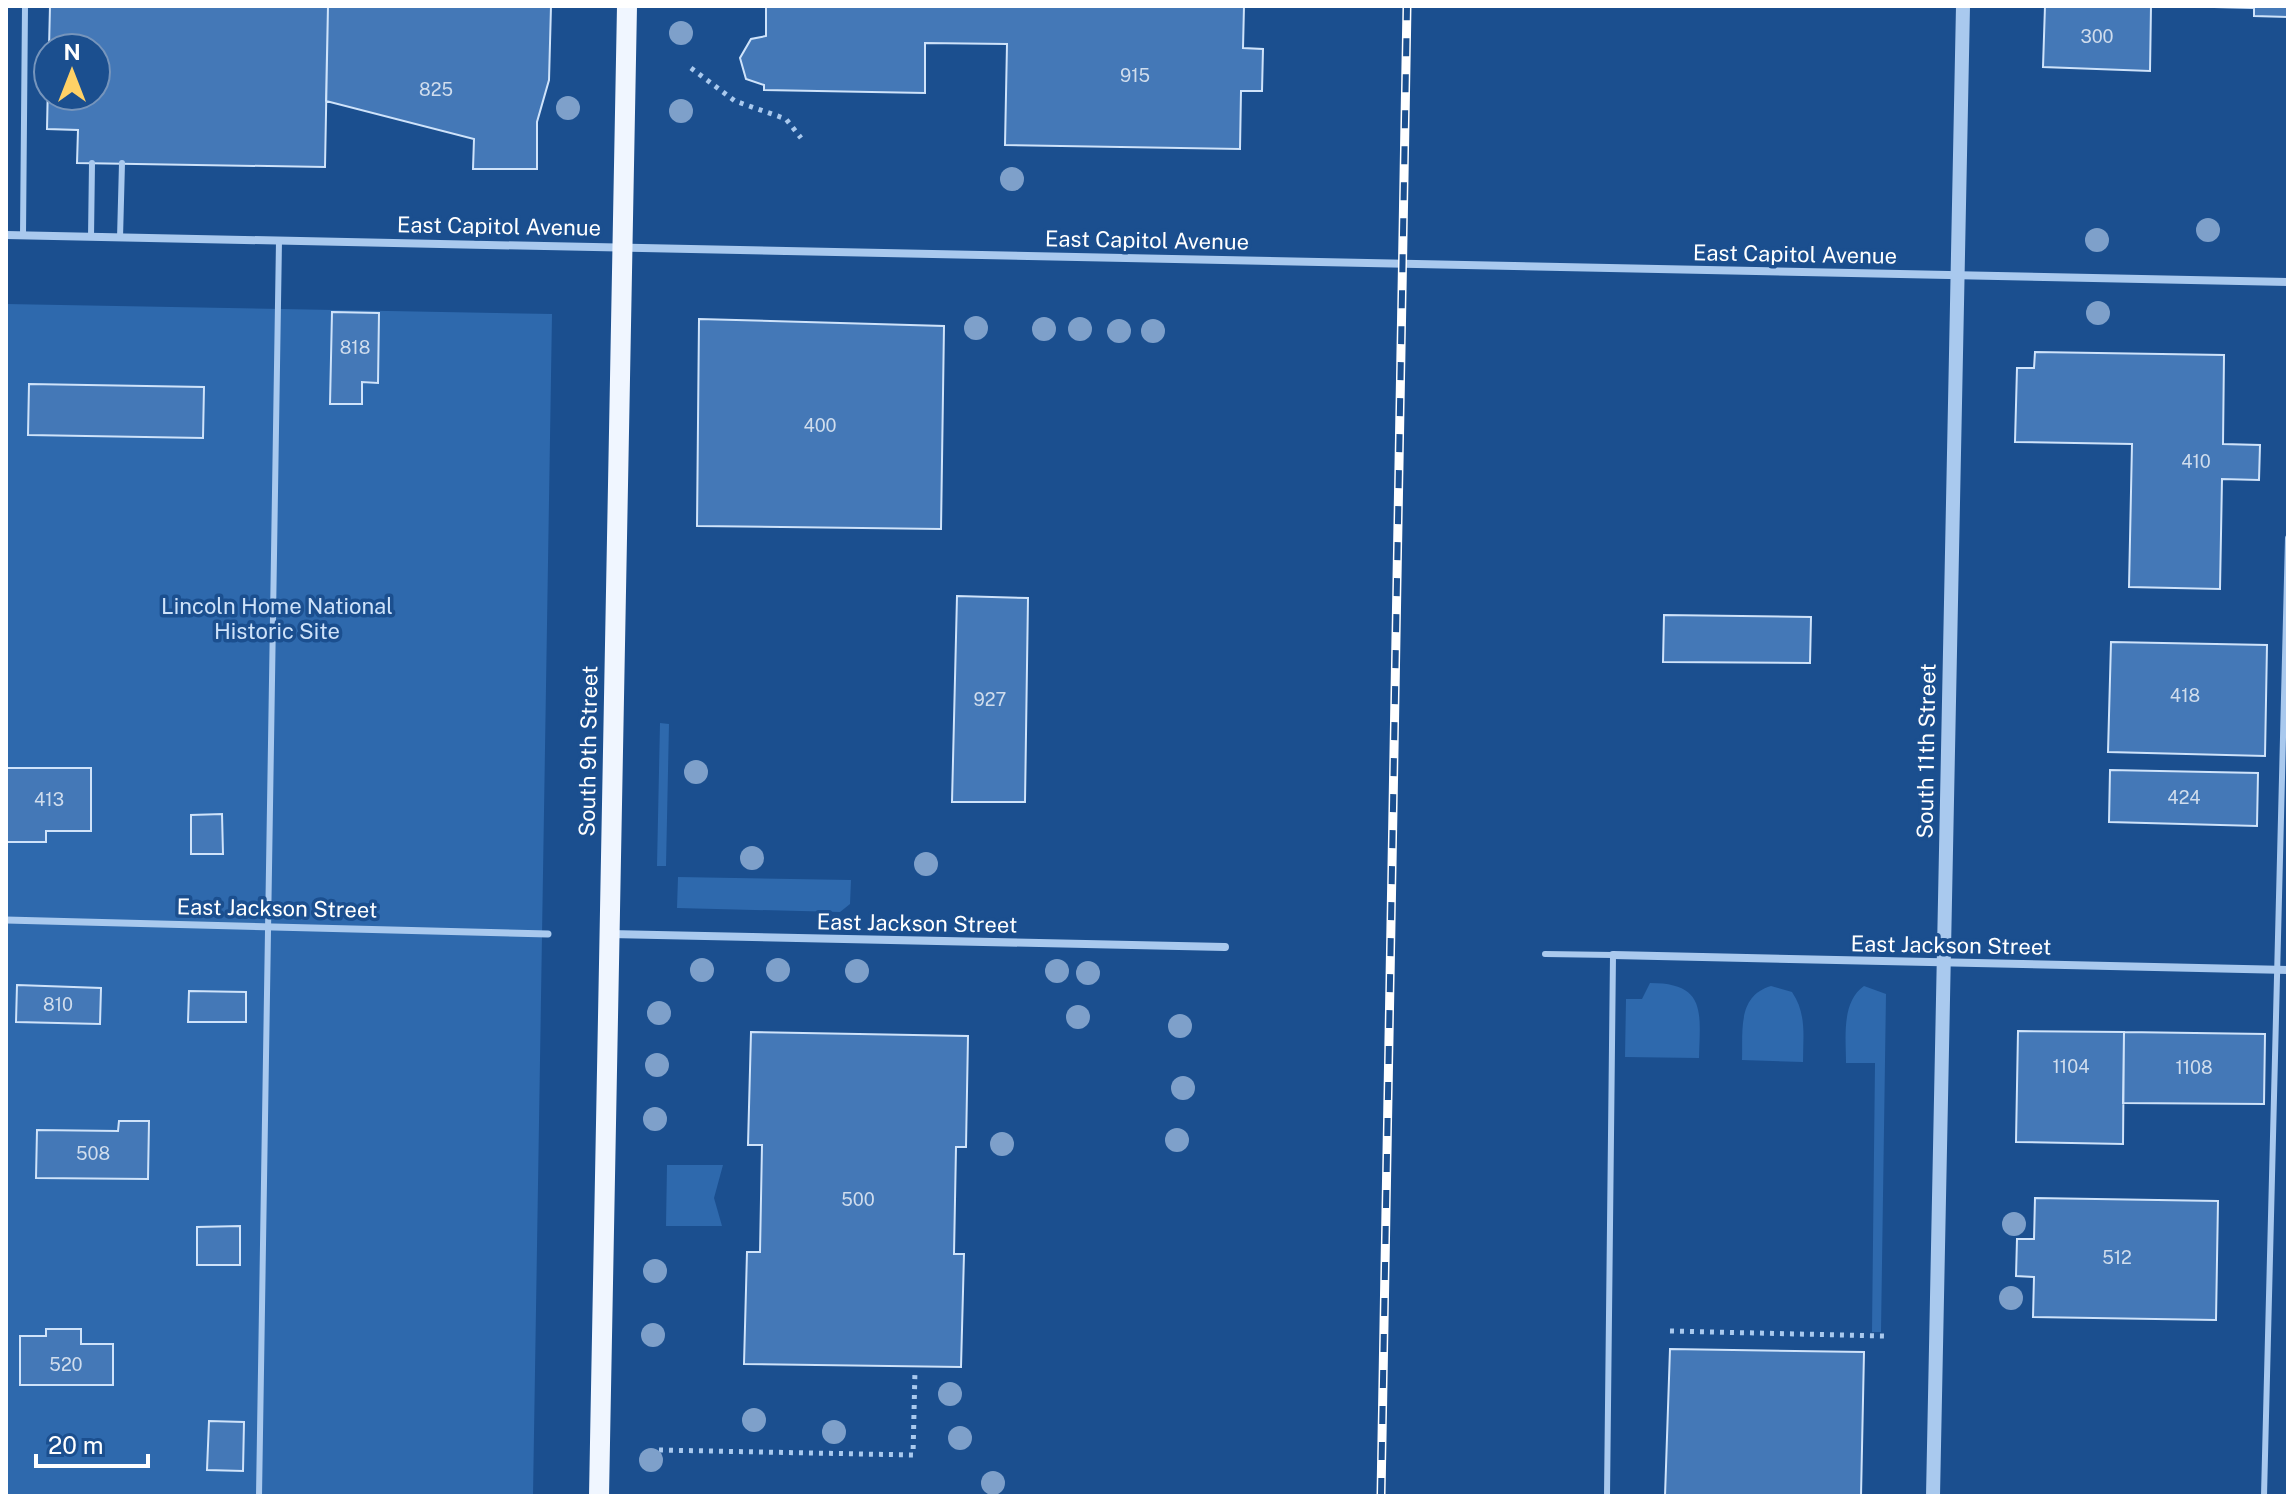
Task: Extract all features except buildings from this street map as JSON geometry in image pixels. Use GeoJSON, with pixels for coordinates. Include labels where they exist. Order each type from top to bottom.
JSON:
{"type":"FeatureCollection","features":[{"type":"Feature","properties":{"kind":"main road","name":"South 9th Street"},"geometry":{"type":"LineString","coordinates":[[599,1496],[627,6]]}},
{"type":"Feature","properties":{"kind":"street","name":"South 11th Street"},"geometry":{"type":"LineString","coordinates":[[1933,1496],[1963,6]]}},
{"type":"Feature","properties":{"kind":"street","name":"East Capitol Avenue"},"geometry":{"type":"LineString","coordinates":[[6,235],[2288,282]]}},
{"type":"Feature","properties":{"kind":"street","name":"East Jackson Street"},"geometry":{"type":"LineString","coordinates":[[6,920],[548,934]]}},
{"type":"Feature","properties":{"kind":"street","name":"East Jackson Street"},"geometry":{"type":"LineString","coordinates":[[609,934],[1225,947]]}},
{"type":"Feature","properties":{"kind":"street","name":"East Jackson Street"},"geometry":{"type":"LineString","coordinates":[[1613,955],[2288,970]]}},
{"type":"Feature","properties":{"kind":"lane"},"geometry":{"type":"LineString","coordinates":[[23,235],[25,6]]}},
{"type":"Feature","properties":{"kind":"lane"},"geometry":{"type":"LineString","coordinates":[[91,237],[92,163]]}},
{"type":"Feature","properties":{"kind":"lane"},"geometry":{"type":"LineString","coordinates":[[120,238],[122,163]]}},
{"type":"Feature","properties":{"kind":"lane"},"geometry":{"type":"LineString","coordinates":[[259,1496],[279,241]]}},
{"type":"Feature","properties":{"kind":"lane"},"geometry":{"type":"LineString","coordinates":[[2264,1496],[2288,538]]}},
{"type":"Feature","properties":{"kind":"lane"},"geometry":{"type":"LineString","coordinates":[[1545,954],[1613,955],[1607,1496]]}},
{"type":"Feature","properties":{"kind":"path"},"geometry":{"type":"LineString","coordinates":[[691,68],[735,101],[786,119],[801,138]]}},
{"type":"Feature","properties":{"kind":"path"},"geometry":{"type":"LineString","coordinates":[[1670,1331],[1884,1336]]}},
{"type":"Feature","properties":{"kind":"path"},"geometry":{"type":"LineString","coordinates":[[659,1450],[913,1455],[915,1370]]}},
{"type":"Feature","properties":{"kind":"green space","name":"Lincoln Home National Historic Site"},"geometry":{"type":"Polygon","coordinates":[[[6,304],[552,314],[533,1496],[6,1496],[6,304]]]}},
{"type":"Feature","properties":{"kind":"green space"},"geometry":{"type":"Polygon","coordinates":[[[660,723],[669,724],[666,866],[657,866],[660,723]]]}},
{"type":"Feature","properties":{"kind":"green space"},"geometry":{"type":"Polygon","coordinates":[[[678,877],[851,880],[850,904],[840,912],[677,908],[678,877]]]}},
{"type":"Feature","properties":{"kind":"green space"},"geometry":{"type":"Polygon","coordinates":[[[1650,983],[1669,984],[1691,995],[1699,1014],[1699,1058],[1625,1057],[1626,999],[1642,999],[1650,983]]]}},
{"type":"Feature","properties":{"kind":"green space"},"geometry":{"type":"Polygon","coordinates":[[[1771,986],[1792,992],[1797,1000],[1803,1026],[1803,1062],[1742,1060],[1747,1006],[1760,991],[1771,986]]]}},
{"type":"Feature","properties":{"kind":"green space"},"geometry":{"type":"Polygon","coordinates":[[[1864,986],[1886,994],[1881,1332],[1872,1332],[1875,1063],[1846,1063],[1848,1011],[1851,1001],[1864,986]]]}},
{"type":"Feature","properties":{"kind":"green space"},"geometry":{"type":"Polygon","coordinates":[[[667,1165],[723,1165],[714,1198],[722,1226],[666,1226],[667,1165]]]}},
{"type":"Feature","properties":{"kind":"railway"},"geometry":{"type":"LineString","coordinates":[[1381,1496],[1407,6]]}}]}
